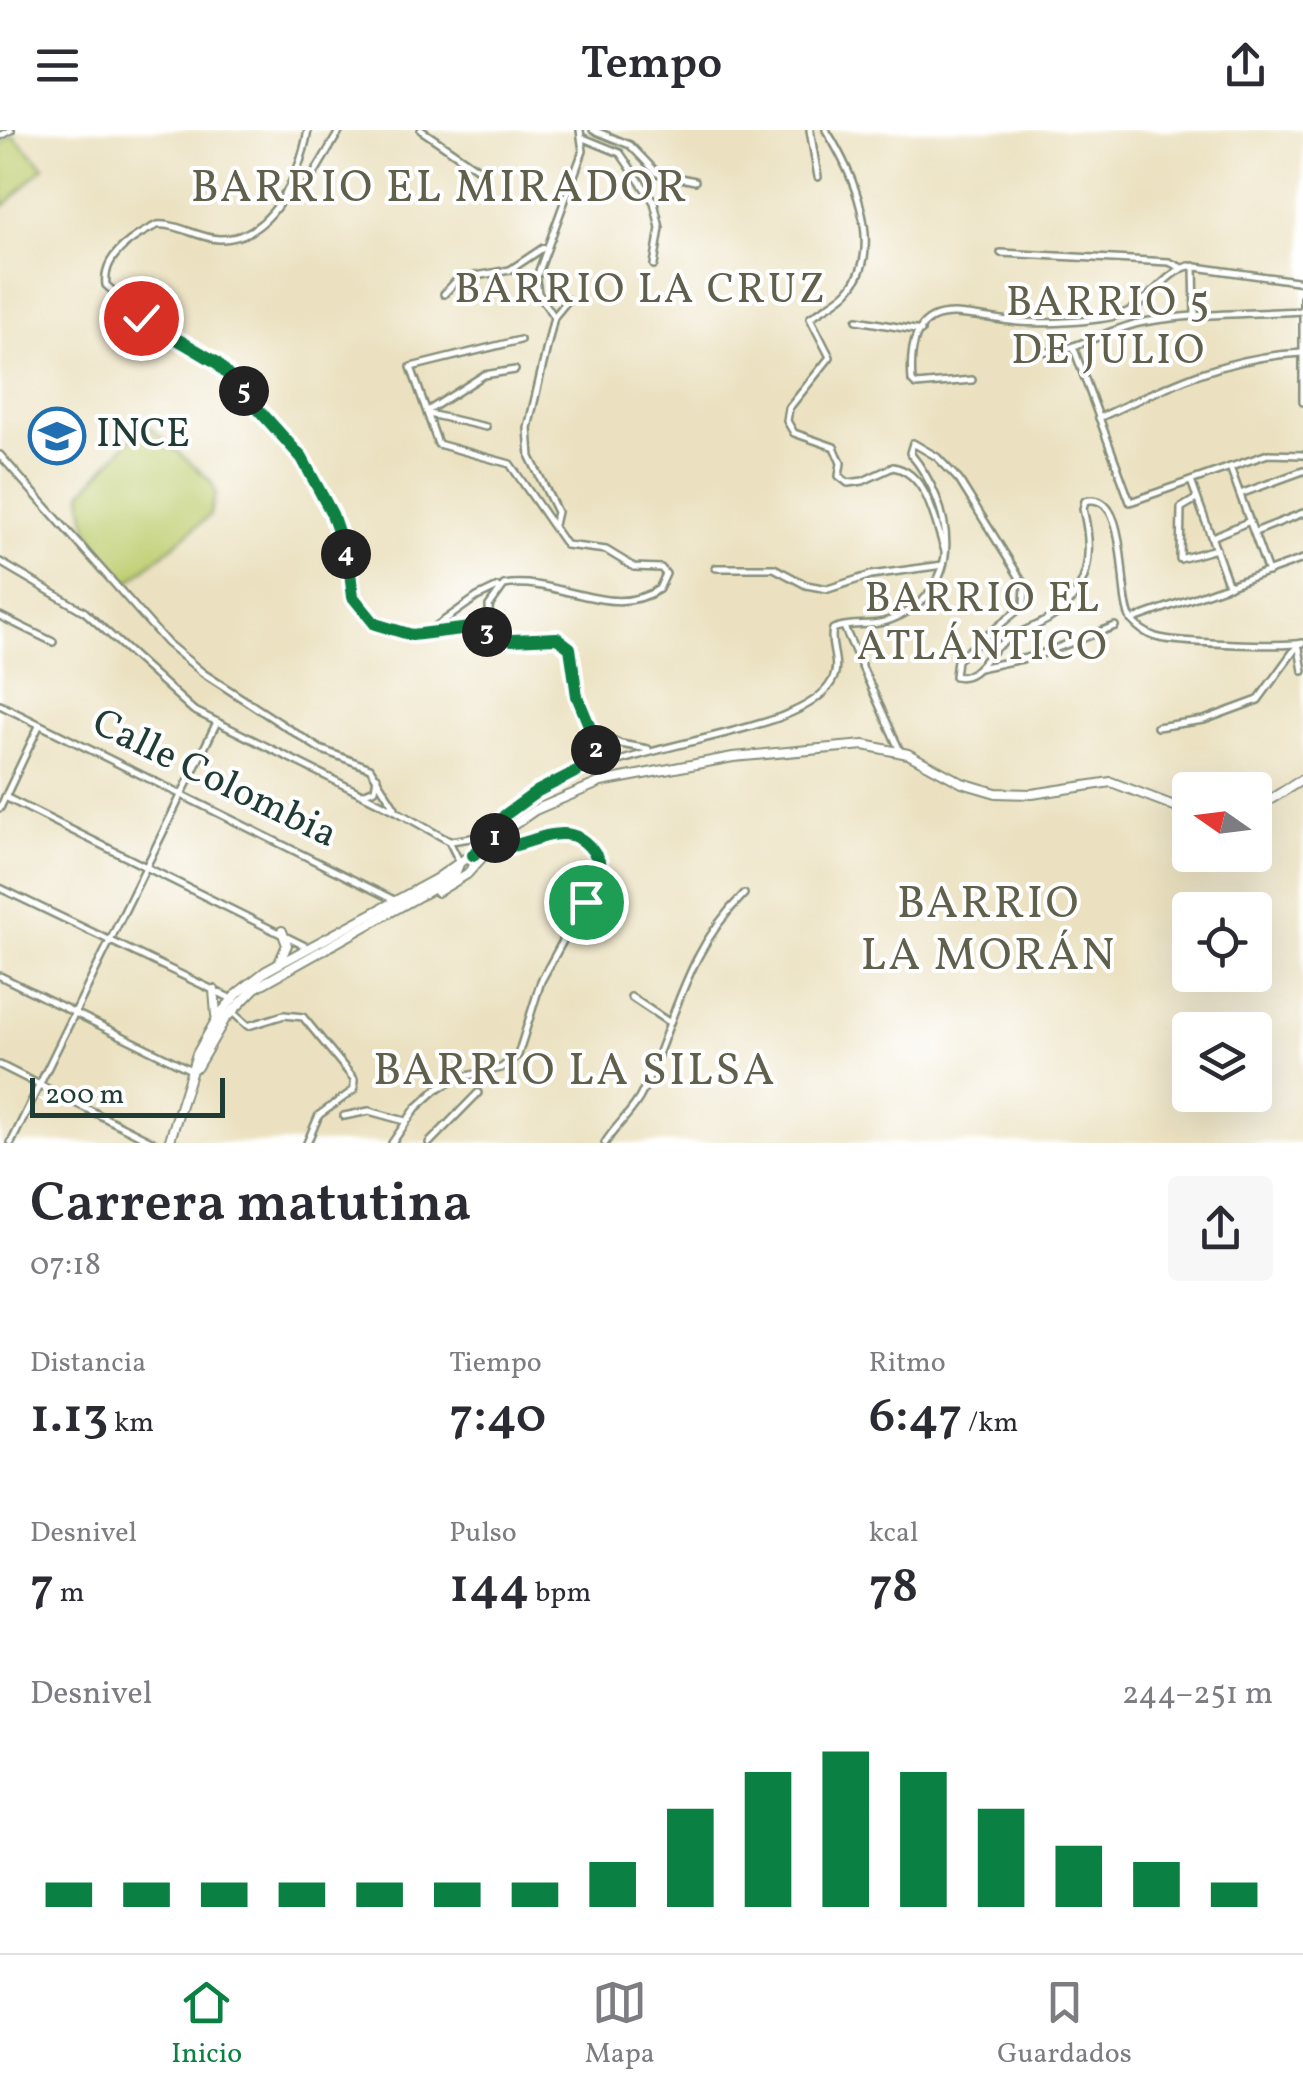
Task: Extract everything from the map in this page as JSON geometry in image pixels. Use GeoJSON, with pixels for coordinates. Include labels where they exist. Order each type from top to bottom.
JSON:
{"type":"FeatureCollection","features":[{"type":"Feature","properties":{"kind":"main road"},"geometry":{"type":"LineString","coordinates":[[268,974],[399,904],[501,832],[568,794],[634,774],[800,748],[853,744],[900,751],[962,783],[996,794],[1032,794],[1111,782],[1172,805]]}},
{"type":"Feature","properties":{"kind":"main road"},"geometry":{"type":"LineString","coordinates":[[1272,798],[1303,779]]}},
{"type":"Feature","properties":{"kind":"main road"},"geometry":{"type":"LineString","coordinates":[[399,904],[456,882],[491,848],[501,832]]}},
{"type":"Feature","properties":{"kind":"main road"},"geometry":{"type":"LineString","coordinates":[[456,882],[473,855]]}},
{"type":"Feature","properties":{"kind":"main road"},"geometry":{"type":"LineString","coordinates":[[414,900],[450,879],[459,864]]}},
{"type":"Feature","properties":{"kind":"main road"},"geometry":{"type":"LineString","coordinates":[[277,966],[287,945],[282,931]]}},
{"type":"Feature","properties":{"kind":"main road"},"geometry":{"type":"LineString","coordinates":[[212,1025],[277,966],[312,952]]}},
{"type":"Feature","properties":{"kind":"main road"},"geometry":{"type":"LineString","coordinates":[[169,1143],[218,1008],[214,990]]}},
{"type":"Feature","properties":{"kind":"main road"},"geometry":{"type":"LineString","coordinates":[[194,1071],[234,1005]]}},
{"type":"Feature","properties":{"kind":"street"},"geometry":{"type":"LineString","coordinates":[[0,136],[11,130]]}},
{"type":"Feature","properties":{"kind":"street"},"geometry":{"type":"LineString","coordinates":[[308,130],[301,162],[284,194],[259,227],[238,236],[214,238],[165,224],[151,228],[114,258],[106,284],[154,327],[216,362],[302,458],[332,514],[349,564],[353,597],[367,617],[396,633],[462,627],[566,643],[573,654],[577,696],[596,753],[587,766],[528,798],[487,834],[473,855]]}},
{"type":"Feature","properties":{"kind":"street"},"geometry":{"type":"LineString","coordinates":[[284,194],[298,195],[306,189],[340,130]]}},
{"type":"Feature","properties":{"kind":"street"},"geometry":{"type":"LineString","coordinates":[[421,130],[478,169]]}},
{"type":"Feature","properties":{"kind":"street"},"geometry":{"type":"LineString","coordinates":[[554,317],[536,286],[546,247],[583,151],[580,130]]}},
{"type":"Feature","properties":{"kind":"street"},"geometry":{"type":"LineString","coordinates":[[594,130],[630,144],[657,173],[695,181]]}},
{"type":"Feature","properties":{"kind":"street"},"geometry":{"type":"LineString","coordinates":[[810,130],[818,177]]}},
{"type":"Feature","properties":{"kind":"street"},"geometry":{"type":"LineString","coordinates":[[826,130],[861,202],[863,246],[849,290],[810,318],[830,357],[790,408],[787,422],[794,433],[834,447],[841,463],[839,476],[848,483],[863,481],[893,466],[912,473],[925,494],[946,554]]}},
{"type":"Feature","properties":{"kind":"street"},"geometry":{"type":"LineString","coordinates":[[583,138],[620,153],[654,202],[660,228],[654,265]]}},
{"type":"Feature","properties":{"kind":"street"},"geometry":{"type":"LineString","coordinates":[[444,294],[458,279],[510,270],[546,247]]}},
{"type":"Feature","properties":{"kind":"street"},"geometry":{"type":"LineString","coordinates":[[1001,253],[1169,262],[1182,268]]}},
{"type":"Feature","properties":{"kind":"street"},"geometry":{"type":"LineString","coordinates":[[1194,266],[1196,318]]}},
{"type":"Feature","properties":{"kind":"street"},"geometry":{"type":"LineString","coordinates":[[972,380],[916,384],[912,380],[921,331],[948,311],[1038,323],[1126,313],[1182,268],[1194,266],[1303,282]]}},
{"type":"Feature","properties":{"kind":"street"},"geometry":{"type":"LineString","coordinates":[[1303,297],[1303,402]]}},
{"type":"Feature","properties":{"kind":"street"},"geometry":{"type":"LineString","coordinates":[[554,525],[557,512],[530,457],[528,436],[554,317],[568,300]]}},
{"type":"Feature","properties":{"kind":"street"},"geometry":{"type":"LineString","coordinates":[[1047,352],[1143,322],[1302,311]]}},
{"type":"Feature","properties":{"kind":"street"},"geometry":{"type":"LineString","coordinates":[[1126,313],[1143,322]]}},
{"type":"Feature","properties":{"kind":"street"},"geometry":{"type":"LineString","coordinates":[[1093,318],[1097,334]]}},
{"type":"Feature","properties":{"kind":"street"},"geometry":{"type":"LineString","coordinates":[[857,320],[921,331]]}},
{"type":"Feature","properties":{"kind":"street"},"geometry":{"type":"LineString","coordinates":[[425,633],[488,590],[501,587],[531,583],[625,603],[646,597],[662,585],[664,570],[634,567],[606,550],[572,548],[510,464],[440,447],[410,367],[520,340]]}},
{"type":"Feature","properties":{"kind":"street"},"geometry":{"type":"LineString","coordinates":[[1073,346],[1130,502],[1268,454],[1303,455]]}},
{"type":"Feature","properties":{"kind":"street"},"geometry":{"type":"LineString","coordinates":[[1099,418],[1202,370],[1244,358],[1302,353]]}},
{"type":"Feature","properties":{"kind":"street"},"geometry":{"type":"LineString","coordinates":[[429,412],[484,375],[515,370]]}},
{"type":"Feature","properties":{"kind":"street"},"geometry":{"type":"LineString","coordinates":[[429,412],[486,427]]}},
{"type":"Feature","properties":{"kind":"street"},"geometry":{"type":"LineString","coordinates":[[568,778],[650,749],[761,724],[802,706],[834,677],[831,634],[844,626],[880,623],[899,616],[929,592],[943,565],[948,539],[930,477],[910,453],[912,442],[937,457],[959,480],[986,528],[1023,578],[1024,605],[962,654],[953,670],[962,678],[1003,642],[1058,613],[1079,589],[1090,560],[1083,509],[1087,500],[1101,502],[1114,523],[1131,620],[1153,636],[1169,640],[1301,644]]}},
{"type":"Feature","properties":{"kind":"street"},"geometry":{"type":"LineString","coordinates":[[0,455],[115,589],[182,656],[320,749],[377,774],[396,811]]}},
{"type":"Feature","properties":{"kind":"street"},"geometry":{"type":"LineString","coordinates":[[1230,467],[1268,572]]}},
{"type":"Feature","properties":{"kind":"street"},"geometry":{"type":"LineString","coordinates":[[1240,494],[1303,471]]}},
{"type":"Feature","properties":{"kind":"street"},"geometry":{"type":"LineString","coordinates":[[1191,480],[1229,586]]}},
{"type":"Feature","properties":{"kind":"street"},"geometry":{"type":"LineString","coordinates":[[1197,498],[1180,508],[1182,560],[1216,548]]}},
{"type":"Feature","properties":{"kind":"street"},"geometry":{"type":"LineString","coordinates":[[1254,532],[1303,513]]}},
{"type":"Feature","properties":{"kind":"street"},"geometry":{"type":"LineString","coordinates":[[1212,537],[1250,521]]}},
{"type":"Feature","properties":{"kind":"street"},"geometry":{"type":"LineString","coordinates":[[1131,620],[1303,560]]}},
{"type":"Feature","properties":{"kind":"street"},"geometry":{"type":"LineString","coordinates":[[0,562],[74,603],[114,634],[179,699],[449,841],[458,852],[459,864]]}},
{"type":"Feature","properties":{"kind":"street"},"geometry":{"type":"LineString","coordinates":[[716,568],[774,568],[806,585],[828,589],[864,577],[943,565]]}},
{"type":"Feature","properties":{"kind":"street"},"geometry":{"type":"LineString","coordinates":[[492,634],[487,613],[501,587]]}},
{"type":"Feature","properties":{"kind":"street"},"geometry":{"type":"LineString","coordinates":[[0,616],[53,642]]}},
{"type":"Feature","properties":{"kind":"street"},"geometry":{"type":"LineString","coordinates":[[844,626],[900,751]]}},
{"type":"Feature","properties":{"kind":"street"},"geometry":{"type":"LineString","coordinates":[[977,668],[1036,656],[1115,626]]}},
{"type":"Feature","properties":{"kind":"street"},"geometry":{"type":"LineString","coordinates":[[1301,644],[1303,671]]}},
{"type":"Feature","properties":{"kind":"street"},"geometry":{"type":"LineString","coordinates":[[1157,727],[1204,720],[1258,700],[1301,644]]}},
{"type":"Feature","properties":{"kind":"street","name":"Calle Colombia"},"geometry":{"type":"LineString","coordinates":[[0,705],[399,904]]}},
{"type":"Feature","properties":{"kind":"street"},"geometry":{"type":"LineString","coordinates":[[10,1143],[217,722]]}},
{"type":"Feature","properties":{"kind":"street"},"geometry":{"type":"LineString","coordinates":[[0,808],[40,726]]}},
{"type":"Feature","properties":{"kind":"street"},"geometry":{"type":"LineString","coordinates":[[590,730],[622,744],[650,749]]}},
{"type":"Feature","properties":{"kind":"street"},"geometry":{"type":"LineString","coordinates":[[354,791],[374,791],[377,774]]}},
{"type":"Feature","properties":{"kind":"street"},"geometry":{"type":"LineString","coordinates":[[6,797],[282,931],[312,952]]}},
{"type":"Feature","properties":{"kind":"street"},"geometry":{"type":"LineString","coordinates":[[392,1143],[404,1121],[442,1085],[500,1068],[518,1055],[541,981],[600,872],[596,854],[569,836],[548,832],[513,849],[491,848]]}},
{"type":"Feature","properties":{"kind":"street"},"geometry":{"type":"LineString","coordinates":[[449,841],[469,842],[487,834]]}},
{"type":"Feature","properties":{"kind":"street"},"geometry":{"type":"LineString","coordinates":[[0,888],[214,990],[234,1005],[248,1026],[284,1015],[303,1017],[354,1079],[354,1090],[319,1115],[310,1141]]}},
{"type":"Feature","properties":{"kind":"street"},"geometry":{"type":"LineString","coordinates":[[605,1143],[642,1094],[667,1021],[701,945],[744,894]]}},
{"type":"Feature","properties":{"kind":"street"},"geometry":{"type":"LineString","coordinates":[[0,976],[194,1071]]}},
{"type":"Feature","properties":{"kind":"street"},"geometry":{"type":"LineString","coordinates":[[631,998],[667,1021]]}},
{"type":"Feature","properties":{"kind":"street"},"geometry":{"type":"LineString","coordinates":[[0,1065],[155,1143]]}},
{"type":"Feature","properties":{"kind":"street"},"geometry":{"type":"LineString","coordinates":[[429,1143],[478,1093]]}},
{"type":"Feature","properties":{"kind":"street"},"geometry":{"type":"LineString","coordinates":[[344,1116],[369,1111],[404,1121]]}},
{"type":"Feature","properties":{"kind":"green space"},"geometry":{"type":"Polygon","coordinates":[[[13,135],[44,167],[3,207],[0,145],[13,135]]]}},
{"type":"Feature","properties":{"kind":"green space"},"geometry":{"type":"Polygon","coordinates":[[[145,423],[211,481],[216,494],[209,516],[129,582],[90,533],[82,493],[145,423]]]}},
{"type":"Feature","properties":{"kind":"place","name":"INCE"},"geometry":{"type":"Point","coordinates":[57,436]}},
{"type":"Feature","properties":{"kind":"district","name":"BARRIO EL MIRADOR"},"geometry":{"type":"Point","coordinates":[440,189]}},
{"type":"Feature","properties":{"kind":"district","name":"BARRIO LA CRUZ"},"geometry":{"type":"Point","coordinates":[641,291]}},
{"type":"Feature","properties":{"kind":"district","name":"BARRIO 5 DE JULIO"},"geometry":{"type":"Point","coordinates":[1109,328]}},
{"type":"Feature","properties":{"kind":"district","name":"BARRIO EL ATLÁNTICO"},"geometry":{"type":"Point","coordinates":[983,624]}},
{"type":"Feature","properties":{"kind":"district","name":"BARRIO LA MORÁN"},"geometry":{"type":"Point","coordinates":[989,931]}},
{"type":"Feature","properties":{"kind":"district","name":"BARRIO LA SILSA"},"geometry":{"type":"Point","coordinates":[575,1072]}},
{"type":"Feature","properties":{"kind":"route"},"geometry":{"type":"LineString","coordinates":[[141,318],[216,362],[308,464],[332,514],[349,564],[353,597],[375,624],[388,631],[412,635],[462,627],[512,640],[557,638],[570,648],[577,696],[595,740],[596,753],[587,766],[538,791],[505,815],[473,855],[501,832],[491,848],[513,849],[548,832],[574,837],[589,847],[599,861],[600,872],[586,902]]}}]}
